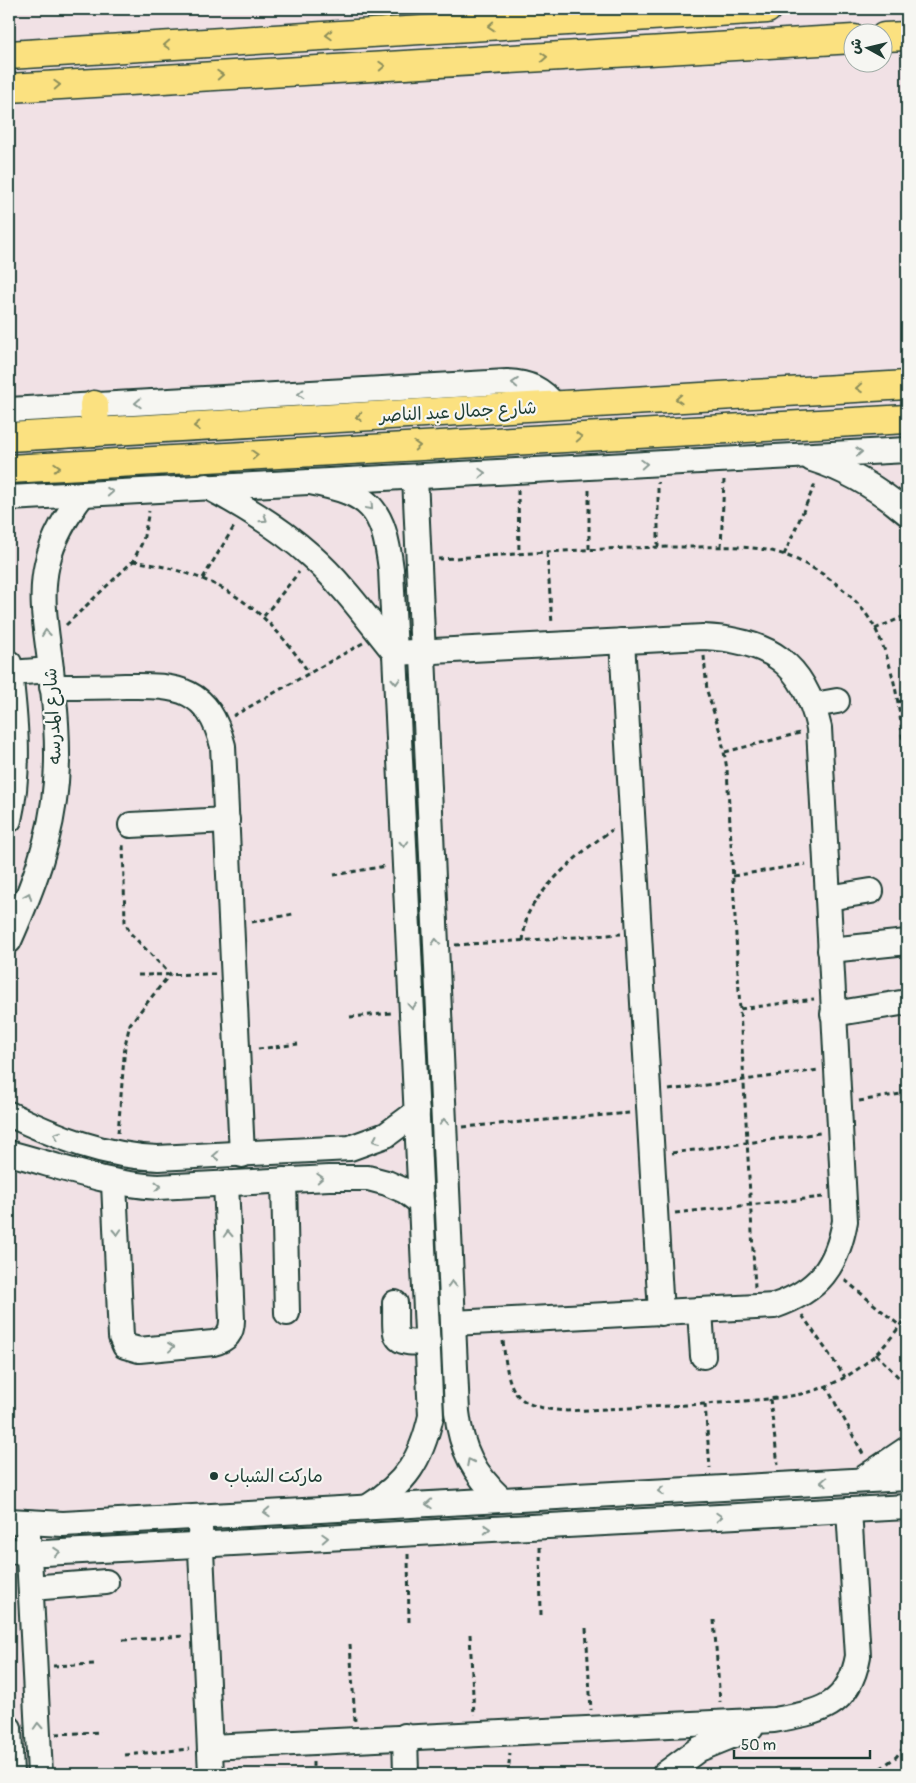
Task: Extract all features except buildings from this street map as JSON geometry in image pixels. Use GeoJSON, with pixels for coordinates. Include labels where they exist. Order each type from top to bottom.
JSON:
{"type":"FeatureCollection","features":[{"type":"Feature","properties":{"kind":"main road"},"geometry":{"type":"LineString","coordinates":[[9,55],[767,9]]}},
{"type":"Feature","properties":{"kind":"main road"},"geometry":{"type":"LineString","coordinates":[[724,11],[726,46]]}},
{"type":"Feature","properties":{"kind":"main road"},"geometry":{"type":"LineString","coordinates":[[894,37],[907,36]]}},
{"type":"Feature","properties":{"kind":"main road"},"geometry":{"type":"LineString","coordinates":[[9,88],[844,40]]}},
{"type":"Feature","properties":{"kind":"main road","name":"شارع جمال عبد الناصر"},"geometry":{"type":"LineString","coordinates":[[9,437],[907,385]]}},
{"type":"Feature","properties":{"kind":"main road"},"geometry":{"type":"LineString","coordinates":[[717,396],[714,404],[717,420],[721,427],[730,429]]}},
{"type":"Feature","properties":{"kind":"main road"},"geometry":{"type":"LineString","coordinates":[[94,405],[95,432]]}},
{"type":"Feature","properties":{"kind":"main road","name":"شارع جمال عبد الناصر"},"geometry":{"type":"LineString","coordinates":[[9,469],[907,419]]}},
{"type":"Feature","properties":{"kind":"street"},"geometry":{"type":"LineString","coordinates":[[9,410],[507,382],[522,382],[535,387],[547,395],[556,406]]}},
{"type":"Feature","properties":{"kind":"street"},"geometry":{"type":"LineString","coordinates":[[9,498],[907,450]]}},
{"type":"Feature","properties":{"kind":"street"},"geometry":{"type":"LineString","coordinates":[[800,456],[824,463],[859,478],[891,499],[907,513]]}},
{"type":"Feature","properties":{"kind":"street"},"geometry":{"type":"LineString","coordinates":[[415,477],[459,1432],[465,1452],[474,1470],[501,1500]]}},
{"type":"Feature","properties":{"kind":"street"},"geometry":{"type":"LineString","coordinates":[[310,482],[342,488],[360,496],[372,508],[383,526],[391,569],[430,1393],[429,1424],[426,1439],[417,1460],[404,1479],[387,1495],[368,1507]]}},
{"type":"Feature","properties":{"kind":"street"},"geometry":{"type":"LineString","coordinates":[[206,486],[246,507],[269,522],[312,556],[336,580],[395,653]]}},
{"type":"Feature","properties":{"kind":"street","name":"شارع المدرسه"},"geometry":{"type":"LineString","coordinates":[[9,941],[41,864],[52,814],[57,756],[52,678],[43,590],[46,564],[55,539],[67,515],[83,494]]}},
{"type":"Feature","properties":{"kind":"street"},"geometry":{"type":"LineString","coordinates":[[395,653],[703,638],[749,643],[771,652],[789,666],[804,684],[816,716],[826,860],[845,1220],[840,1245],[830,1268],[813,1287],[792,1300],[774,1306],[453,1322]]}},
{"type":"Feature","properties":{"kind":"street"},"geometry":{"type":"LineString","coordinates":[[622,642],[661,1313]]}},
{"type":"Feature","properties":{"kind":"street"},"geometry":{"type":"LineString","coordinates":[[9,820],[15,778],[16,749],[9,668],[52,678],[172,687],[192,696],[208,710],[217,725],[223,746],[242,1155]]}},
{"type":"Feature","properties":{"kind":"street"},"geometry":{"type":"LineString","coordinates":[[816,716],[837,701]]}},
{"type":"Feature","properties":{"kind":"street"},"geometry":{"type":"LineString","coordinates":[[131,825],[226,820]]}},
{"type":"Feature","properties":{"kind":"street"},"geometry":{"type":"LineString","coordinates":[[828,898],[871,891]]}},
{"type":"Feature","properties":{"kind":"street"},"geometry":{"type":"LineString","coordinates":[[830,950],[907,942]]}},
{"type":"Feature","properties":{"kind":"street"},"geometry":{"type":"LineString","coordinates":[[833,1006],[907,1002]]}},
{"type":"Feature","properties":{"kind":"street"},"geometry":{"type":"LineString","coordinates":[[9,1114],[81,1144],[116,1154],[158,1158],[350,1148],[386,1135],[417,1112]]}},
{"type":"Feature","properties":{"kind":"street"},"geometry":{"type":"LineString","coordinates":[[9,1153],[114,1183],[158,1187],[284,1180],[368,1178],[387,1183],[405,1191],[421,1203]]}},
{"type":"Feature","properties":{"kind":"street"},"geometry":{"type":"LineString","coordinates":[[284,1180],[287,1313]]}},
{"type":"Feature","properties":{"kind":"street"},"geometry":{"type":"LineString","coordinates":[[114,1183],[121,1337],[125,1346],[139,1350],[213,1343],[226,1338],[230,1333],[232,1320],[226,1184]]}},
{"type":"Feature","properties":{"kind":"street"},"geometry":{"type":"LineString","coordinates":[[395,1303],[398,1339],[407,1344],[428,1342]]}},
{"type":"Feature","properties":{"kind":"street"},"geometry":{"type":"LineString","coordinates":[[700,1311],[703,1356]]}},
{"type":"Feature","properties":{"kind":"street"},"geometry":{"type":"LineString","coordinates":[[430,1393],[446,1398],[456,1392]]}},
{"type":"Feature","properties":{"kind":"street"},"geometry":{"type":"LineString","coordinates":[[867,1476],[907,1449]]}},
{"type":"Feature","properties":{"kind":"street"},"geometry":{"type":"LineString","coordinates":[[40,1774],[31,1588],[19,1552],[18,1522],[63,1524],[780,1485],[867,1476],[907,1478]]}},
{"type":"Feature","properties":{"kind":"street"},"geometry":{"type":"LineString","coordinates":[[19,1552],[907,1507]]}},
{"type":"Feature","properties":{"kind":"street"},"geometry":{"type":"LineString","coordinates":[[210,1747],[592,1727],[774,1720],[818,1712],[834,1703],[846,1690],[855,1674],[858,1656],[849,1510]]}},
{"type":"Feature","properties":{"kind":"street"},"geometry":{"type":"LineString","coordinates":[[200,1516],[211,1774]]}},
{"type":"Feature","properties":{"kind":"street"},"geometry":{"type":"LineString","coordinates":[[31,1588],[106,1582]]}},
{"type":"Feature","properties":{"kind":"street"},"geometry":{"type":"LineString","coordinates":[[665,1774],[699,1749],[723,1737],[774,1720]]}},
{"type":"Feature","properties":{"kind":"street"},"geometry":{"type":"LineString","coordinates":[[9,1728],[11,1774]]}},
{"type":"Feature","properties":{"kind":"street"},"geometry":{"type":"LineString","coordinates":[[405,1736],[406,1774]]}},
{"type":"Feature","properties":{"kind":"path"},"geometry":{"type":"LineString","coordinates":[[721,547],[724,460]]}},
{"type":"Feature","properties":{"kind":"path"},"geometry":{"type":"LineString","coordinates":[[784,555],[824,463]]}},
{"type":"Feature","properties":{"kind":"path"},"geometry":{"type":"LineString","coordinates":[[658,464],[658,547]]}},
{"type":"Feature","properties":{"kind":"path"},"geometry":{"type":"LineString","coordinates":[[589,467],[589,549]]}},
{"type":"Feature","properties":{"kind":"path"},"geometry":{"type":"LineString","coordinates":[[517,472],[519,554]]}},
{"type":"Feature","properties":{"kind":"path"},"geometry":{"type":"LineString","coordinates":[[47,643],[133,561],[141,548],[146,534],[151,489]]}},
{"type":"Feature","properties":{"kind":"path"},"geometry":{"type":"LineString","coordinates":[[203,578],[246,507]]}},
{"type":"Feature","properties":{"kind":"path"},"geometry":{"type":"LineString","coordinates":[[419,560],[589,549],[721,547],[761,549],[784,555],[819,570],[849,594],[875,629],[888,660],[898,702],[906,772],[907,834]]}},
{"type":"Feature","properties":{"kind":"path"},"geometry":{"type":"LineString","coordinates":[[547,553],[554,645]]}},
{"type":"Feature","properties":{"kind":"path"},"geometry":{"type":"LineString","coordinates":[[264,616],[312,556]]}},
{"type":"Feature","properties":{"kind":"path"},"geometry":{"type":"LineString","coordinates":[[133,561],[169,566],[203,578],[235,594],[264,616],[288,642],[309,673]]}},
{"type":"Feature","properties":{"kind":"path"},"geometry":{"type":"LineString","coordinates":[[875,629],[907,615]]}},
{"type":"Feature","properties":{"kind":"path"},"geometry":{"type":"LineString","coordinates":[[217,725],[379,634]]}},
{"type":"Feature","properties":{"kind":"path"},"geometry":{"type":"LineString","coordinates":[[703,638],[707,691],[725,752],[756,1308]]}},
{"type":"Feature","properties":{"kind":"path"},"geometry":{"type":"LineString","coordinates":[[898,702],[907,699]]}},
{"type":"Feature","properties":{"kind":"path"},"geometry":{"type":"LineString","coordinates":[[725,752],[816,716]]}},
{"type":"Feature","properties":{"kind":"path"},"geometry":{"type":"LineString","coordinates":[[523,941],[528,916],[541,894],[590,846],[633,820]]}},
{"type":"Feature","properties":{"kind":"path"},"geometry":{"type":"LineString","coordinates":[[131,825],[122,845],[125,922],[130,933],[170,974]]}},
{"type":"Feature","properties":{"kind":"path"},"geometry":{"type":"LineString","coordinates":[[733,876],[826,860]]}},
{"type":"Feature","properties":{"kind":"path"},"geometry":{"type":"LineString","coordinates":[[334,875],[405,863]]}},
{"type":"Feature","properties":{"kind":"path"},"geometry":{"type":"LineString","coordinates":[[232,926],[293,914]]}},
{"type":"Feature","properties":{"kind":"path"},"geometry":{"type":"LineString","coordinates":[[437,947],[639,932]]}},
{"type":"Feature","properties":{"kind":"path"},"geometry":{"type":"LineString","coordinates":[[138,975],[234,973]]}},
{"type":"Feature","properties":{"kind":"path"},"geometry":{"type":"LineString","coordinates":[[116,1154],[127,1034],[136,1015],[170,974]]}},
{"type":"Feature","properties":{"kind":"path"},"geometry":{"type":"LineString","coordinates":[[740,1009],[833,1006]]}},
{"type":"Feature","properties":{"kind":"path"},"geometry":{"type":"LineString","coordinates":[[350,1017],[412,1010]]}},
{"type":"Feature","properties":{"kind":"path"},"geometry":{"type":"LineString","coordinates":[[238,1052],[298,1044]]}},
{"type":"Feature","properties":{"kind":"path"},"geometry":{"type":"LineString","coordinates":[[445,1129],[649,1102],[744,1080],[836,1068]]}},
{"type":"Feature","properties":{"kind":"path"},"geometry":{"type":"LineString","coordinates":[[838,1104],[907,1092]]}},
{"type":"Feature","properties":{"kind":"path"},"geometry":{"type":"LineString","coordinates":[[652,1156],[839,1130]]}},
{"type":"Feature","properties":{"kind":"path"},"geometry":{"type":"LineString","coordinates":[[655,1215],[844,1194]]}},
{"type":"Feature","properties":{"kind":"path"},"geometry":{"type":"LineString","coordinates":[[830,1268],[900,1326]]}},
{"type":"Feature","properties":{"kind":"path"},"geometry":{"type":"LineString","coordinates":[[792,1300],[845,1377]]}},
{"type":"Feature","properties":{"kind":"path"},"geometry":{"type":"LineString","coordinates":[[500,1320],[507,1375],[513,1391],[532,1406],[567,1411],[705,1404],[798,1395],[826,1386],[845,1377],[876,1354],[900,1326],[907,1314]]}},
{"type":"Feature","properties":{"kind":"path"},"geometry":{"type":"LineString","coordinates":[[876,1354],[907,1386]]}},
{"type":"Feature","properties":{"kind":"path"},"geometry":{"type":"LineString","coordinates":[[826,1386],[867,1476]]}},
{"type":"Feature","properties":{"kind":"path"},"geometry":{"type":"LineString","coordinates":[[770,1399],[780,1485]]}},
{"type":"Feature","properties":{"kind":"path"},"geometry":{"type":"LineString","coordinates":[[705,1404],[711,1488]]}},
{"type":"Feature","properties":{"kind":"path"},"geometry":{"type":"LineString","coordinates":[[540,1526],[541,1616]]}},
{"type":"Feature","properties":{"kind":"path"},"geometry":{"type":"LineString","coordinates":[[407,1533],[409,1623]]}},
{"type":"Feature","properties":{"kind":"path"},"geometry":{"type":"LineString","coordinates":[[714,1620],[722,1722]]}},
{"type":"Feature","properties":{"kind":"path"},"geometry":{"type":"LineString","coordinates":[[586,1628],[592,1727]]}},
{"type":"Feature","properties":{"kind":"path"},"geometry":{"type":"LineString","coordinates":[[123,1640],[205,1634]]}},
{"type":"Feature","properties":{"kind":"path"},"geometry":{"type":"LineString","coordinates":[[470,1634],[475,1733]]}},
{"type":"Feature","properties":{"kind":"path"},"geometry":{"type":"LineString","coordinates":[[350,1644],[356,1739]]}},
{"type":"Feature","properties":{"kind":"path"},"geometry":{"type":"LineString","coordinates":[[35,1667],[96,1664]]}},
{"type":"Feature","properties":{"kind":"path"},"geometry":{"type":"LineString","coordinates":[[38,1735],[101,1732]]}},
{"type":"Feature","properties":{"kind":"path"},"geometry":{"type":"LineString","coordinates":[[873,1774],[896,1757],[907,1743]]}},
{"type":"Feature","properties":{"kind":"path"},"geometry":{"type":"LineString","coordinates":[[125,1755],[210,1747]]}},
{"type":"Feature","properties":{"kind":"place","name":"ماركت الشباب"},"geometry":{"type":"Point","coordinates":[214,1476]}}]}
